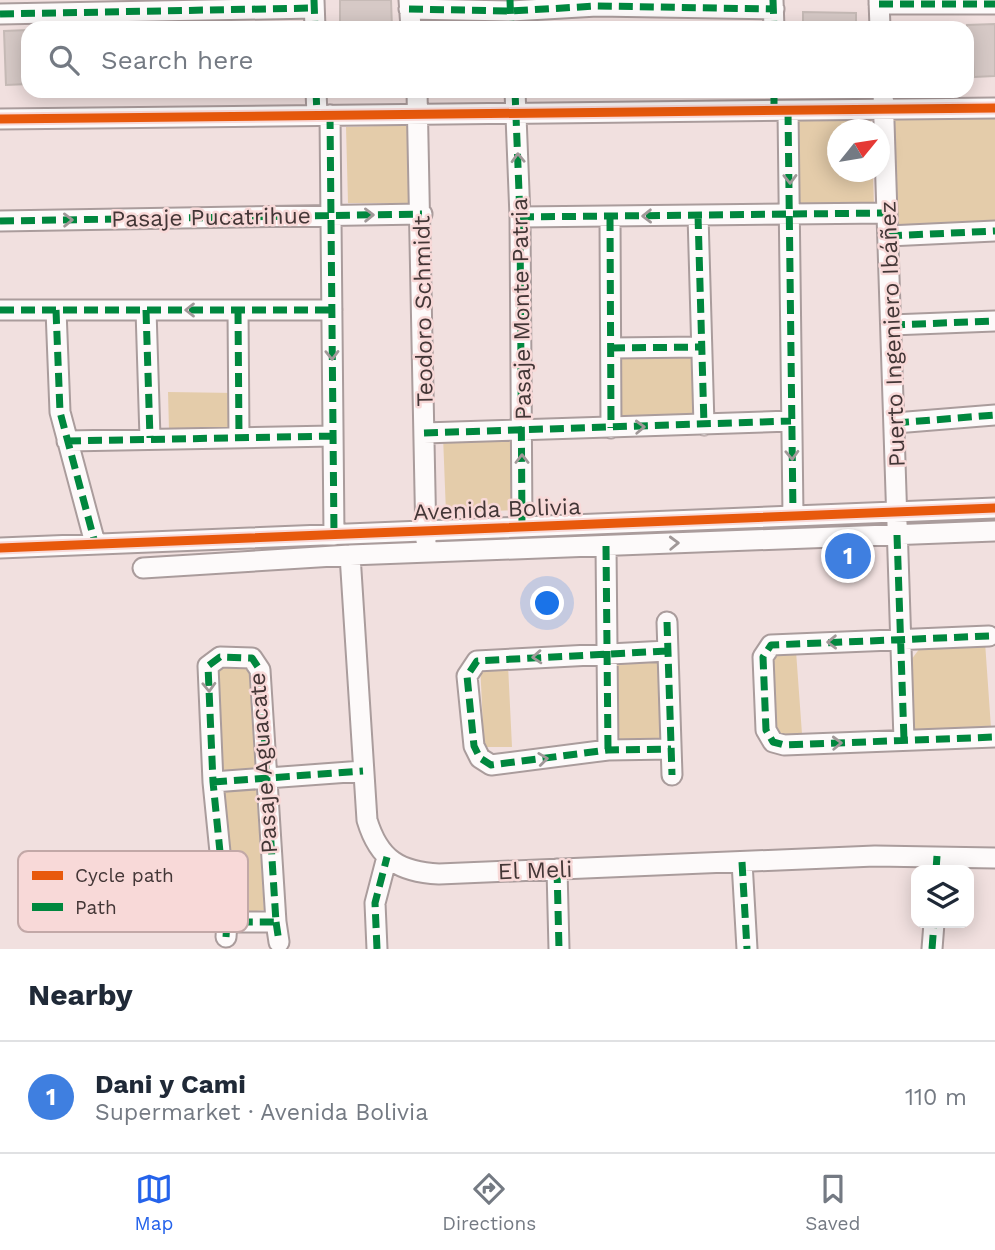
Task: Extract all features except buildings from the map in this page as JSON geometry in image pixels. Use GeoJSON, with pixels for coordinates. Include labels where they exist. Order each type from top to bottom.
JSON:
{"type":"FeatureCollection","features":[{"type":"Feature","properties":{"kind":"street"},"geometry":{"type":"LineString","coordinates":[[880,21],[879,2],[995,4]]}},
{"type":"Feature","properties":{"kind":"street"},"geometry":{"type":"LineString","coordinates":[[409,12],[511,13],[597,3],[694,5],[774,12]]}},
{"type":"Feature","properties":{"kind":"street"},"geometry":{"type":"LineString","coordinates":[[0,14],[31,7],[131,5],[223,6],[314,12]]}},
{"type":"Feature","properties":{"kind":"street"},"geometry":{"type":"LineString","coordinates":[[318,98],[323,115],[331,215],[334,535]]}},
{"type":"Feature","properties":{"kind":"street","name":"Teodoro Schmidt"},"geometry":{"type":"LineString","coordinates":[[418,98],[422,214],[426,554]]}},
{"type":"Feature","properties":{"kind":"street","name":"Pasaje Monte Patria"},"geometry":{"type":"LineString","coordinates":[[515,98],[520,217],[522,527]]}},
{"type":"Feature","properties":{"kind":"street"},"geometry":{"type":"LineString","coordinates":[[0,119],[516,112],[883,100],[995,108]]}},
{"type":"Feature","properties":{"kind":"street","name":"Puerto Ingeniero Ibáñez"},"geometry":{"type":"LineString","coordinates":[[883,100],[899,511],[897,535],[904,740]]}},
{"type":"Feature","properties":{"kind":"street"},"geometry":{"type":"LineString","coordinates":[[779,104],[790,214],[793,516]]}},
{"type":"Feature","properties":{"kind":"street"},"geometry":{"type":"LineString","coordinates":[[520,217],[887,213]]}},
{"type":"Feature","properties":{"kind":"street","name":"Pasaje Pucatrihue"},"geometry":{"type":"LineString","coordinates":[[0,221],[422,214]]}},
{"type":"Feature","properties":{"kind":"street"},"geometry":{"type":"LineString","coordinates":[[698,215],[704,425]]}},
{"type":"Feature","properties":{"kind":"street"},"geometry":{"type":"LineString","coordinates":[[610,217],[611,428]]}},
{"type":"Feature","properties":{"kind":"street"},"geometry":{"type":"LineString","coordinates":[[888,236],[995,231]]}},
{"type":"Feature","properties":{"kind":"street"},"geometry":{"type":"LineString","coordinates":[[0,310],[332,310]]}},
{"type":"Feature","properties":{"kind":"street"},"geometry":{"type":"LineString","coordinates":[[56,310],[60,412],[95,543]]}},
{"type":"Feature","properties":{"kind":"street"},"geometry":{"type":"LineString","coordinates":[[146,310],[150,438]]}},
{"type":"Feature","properties":{"kind":"street"},"geometry":{"type":"LineString","coordinates":[[238,310],[239,438]]}},
{"type":"Feature","properties":{"kind":"street"},"geometry":{"type":"LineString","coordinates":[[891,326],[995,321]]}},
{"type":"Feature","properties":{"kind":"street"},"geometry":{"type":"LineString","coordinates":[[611,348],[701,347]]}},
{"type":"Feature","properties":{"kind":"street"},"geometry":{"type":"LineString","coordinates":[[895,423],[995,415]]}},
{"type":"Feature","properties":{"kind":"street"},"geometry":{"type":"LineString","coordinates":[[424,433],[791,421]]}},
{"type":"Feature","properties":{"kind":"street"},"geometry":{"type":"LineString","coordinates":[[67,441],[333,436]]}},
{"type":"Feature","properties":{"kind":"street","name":"Avenida Bolivia"},"geometry":{"type":"LineString","coordinates":[[0,548],[995,508]]}},
{"type":"Feature","properties":{"kind":"street","name":"Avenida Bolivia"},"geometry":{"type":"LineString","coordinates":[[143,568],[350,555],[995,531]]}},
{"type":"Feature","properties":{"kind":"street"},"geometry":{"type":"LineString","coordinates":[[606,546],[608,750]]}},
{"type":"Feature","properties":{"kind":"street"},"geometry":{"type":"LineString","coordinates":[[350,555],[367,820],[378,846],[387,857],[375,903],[377,949]]}},
{"type":"Feature","properties":{"kind":"street"},"geometry":{"type":"LineString","coordinates":[[667,622],[672,775]]}},
{"type":"Feature","properties":{"kind":"street"},"geometry":{"type":"LineString","coordinates":[[989,636],[776,643],[767,648],[763,657],[766,730],[773,742],[784,745],[995,737]]}},
{"type":"Feature","properties":{"kind":"street"},"geometry":{"type":"LineString","coordinates":[[667,651],[605,652],[477,661],[467,676],[474,746],[480,758],[491,765],[608,750],[671,749]]}},
{"type":"Feature","properties":{"kind":"street","name":"Pasaje Aguacate"},"geometry":{"type":"LineString","coordinates":[[220,851],[213,782],[208,666],[220,657],[252,658],[257,663],[277,932],[248,931]]}},
{"type":"Feature","properties":{"kind":"street"},"geometry":{"type":"LineString","coordinates":[[213,782],[363,771]]}},
{"type":"Feature","properties":{"kind":"street","name":"El Meli"},"geometry":{"type":"LineString","coordinates":[[387,857],[415,873],[742,862],[937,863],[995,858]]}},
{"type":"Feature","properties":{"kind":"street"},"geometry":{"type":"LineString","coordinates":[[742,862],[747,949]]}},
{"type":"Feature","properties":{"kind":"street"},"geometry":{"type":"LineString","coordinates":[[557,869],[559,949]]}},
{"type":"Feature","properties":{"kind":"street"},"geometry":{"type":"LineString","coordinates":[[932,949],[934,928]]}},
{"type":"Feature","properties":{"kind":"shaded area"},"geometry":{"type":"Polygon","coordinates":[[[995,114],[995,220],[894,226],[889,117],[995,114]]]}},
{"type":"Feature","properties":{"kind":"shaded area"},"geometry":{"type":"Polygon","coordinates":[[[795,120],[827,120],[827,182],[873,182],[874,208],[797,208],[795,120]]]}},
{"type":"Feature","properties":{"kind":"shaded area"},"geometry":{"type":"Polygon","coordinates":[[[412,125],[416,203],[348,203],[346,127],[412,125]]]}},
{"type":"Feature","properties":{"kind":"shaded area"},"geometry":{"type":"Polygon","coordinates":[[[621,356],[693,356],[693,417],[619,418],[621,356]]]}},
{"type":"Feature","properties":{"kind":"shaded area"},"geometry":{"type":"Polygon","coordinates":[[[168,392],[236,393],[240,428],[169,430],[168,392]]]}},
{"type":"Feature","properties":{"kind":"shaded area"},"geometry":{"type":"Polygon","coordinates":[[[520,435],[519,510],[446,513],[443,436],[520,435]]]}},
{"type":"Feature","properties":{"kind":"shaded area"},"geometry":{"type":"Polygon","coordinates":[[[985,642],[991,728],[913,733],[911,660],[923,644],[985,642]]]}},
{"type":"Feature","properties":{"kind":"shaded area"},"geometry":{"type":"Polygon","coordinates":[[[796,651],[802,734],[777,735],[771,652],[796,651]]]}},
{"type":"Feature","properties":{"kind":"shaded area"},"geometry":{"type":"Polygon","coordinates":[[[661,654],[663,743],[620,744],[613,656],[661,654]]]}},
{"type":"Feature","properties":{"kind":"shaded area"},"geometry":{"type":"Polygon","coordinates":[[[480,663],[508,665],[512,747],[484,747],[480,663]]]}},
{"type":"Feature","properties":{"kind":"shaded area"},"geometry":{"type":"Polygon","coordinates":[[[212,665],[249,669],[264,910],[248,912],[248,851],[225,851],[212,665]]]}},
{"type":"Feature","properties":{"kind":"marked path"},"geometry":{"type":"LineString","coordinates":[[314,0],[315,21]]}},
{"type":"Feature","properties":{"kind":"marked path"},"geometry":{"type":"LineString","coordinates":[[510,0],[511,21]]}},
{"type":"Feature","properties":{"kind":"marked path"},"geometry":{"type":"LineString","coordinates":[[773,0],[774,21]]}},
{"type":"Feature","properties":{"kind":"marked path"},"geometry":{"type":"LineString","coordinates":[[879,4],[995,4]]}},
{"type":"Feature","properties":{"kind":"marked path"},"geometry":{"type":"LineString","coordinates":[[409,9],[511,11],[597,6],[774,9]]}},
{"type":"Feature","properties":{"kind":"marked path"},"geometry":{"type":"LineString","coordinates":[[0,14],[314,8]]}},
{"type":"Feature","properties":{"kind":"marked path"},"geometry":{"type":"LineString","coordinates":[[316,98],[317,115]]}},
{"type":"Feature","properties":{"kind":"marked path"},"geometry":{"type":"LineString","coordinates":[[515,98],[520,217],[522,527]]}},
{"type":"Feature","properties":{"kind":"marked path"},"geometry":{"type":"LineString","coordinates":[[774,98],[774,111]]}},
{"type":"Feature","properties":{"kind":"marked path"},"geometry":{"type":"LineString","coordinates":[[788,111],[793,515]]}},
{"type":"Feature","properties":{"kind":"marked path"},"geometry":{"type":"LineString","coordinates":[[330,115],[334,535]]}},
{"type":"Feature","properties":{"kind":"marked path"},"geometry":{"type":"LineString","coordinates":[[520,217],[887,213]]}},
{"type":"Feature","properties":{"kind":"marked path"},"geometry":{"type":"LineString","coordinates":[[0,221],[422,214]]}},
{"type":"Feature","properties":{"kind":"marked path"},"geometry":{"type":"LineString","coordinates":[[698,215],[704,425]]}},
{"type":"Feature","properties":{"kind":"marked path"},"geometry":{"type":"LineString","coordinates":[[610,217],[611,428]]}},
{"type":"Feature","properties":{"kind":"marked path"},"geometry":{"type":"LineString","coordinates":[[888,236],[995,231]]}},
{"type":"Feature","properties":{"kind":"marked path"},"geometry":{"type":"LineString","coordinates":[[0,310],[332,310]]}},
{"type":"Feature","properties":{"kind":"marked path"},"geometry":{"type":"LineString","coordinates":[[56,310],[60,412],[95,543]]}},
{"type":"Feature","properties":{"kind":"marked path"},"geometry":{"type":"LineString","coordinates":[[146,310],[150,438]]}},
{"type":"Feature","properties":{"kind":"marked path"},"geometry":{"type":"LineString","coordinates":[[238,310],[239,438]]}},
{"type":"Feature","properties":{"kind":"marked path"},"geometry":{"type":"LineString","coordinates":[[891,325],[995,321]]}},
{"type":"Feature","properties":{"kind":"marked path"},"geometry":{"type":"LineString","coordinates":[[611,348],[701,347]]}},
{"type":"Feature","properties":{"kind":"marked path"},"geometry":{"type":"LineString","coordinates":[[895,423],[995,415]]}},
{"type":"Feature","properties":{"kind":"marked path"},"geometry":{"type":"LineString","coordinates":[[424,433],[791,421]]}},
{"type":"Feature","properties":{"kind":"marked path"},"geometry":{"type":"LineString","coordinates":[[67,441],[333,436]]}},
{"type":"Feature","properties":{"kind":"marked path"},"geometry":{"type":"LineString","coordinates":[[897,535],[904,740]]}},
{"type":"Feature","properties":{"kind":"marked path"},"geometry":{"type":"LineString","coordinates":[[606,546],[608,750]]}},
{"type":"Feature","properties":{"kind":"marked path"},"geometry":{"type":"LineString","coordinates":[[667,622],[672,775]]}},
{"type":"Feature","properties":{"kind":"marked path"},"geometry":{"type":"LineString","coordinates":[[989,636],[771,645],[763,657],[766,730],[773,742],[784,745],[995,737]]}},
{"type":"Feature","properties":{"kind":"marked path"},"geometry":{"type":"LineString","coordinates":[[667,651],[477,661],[467,676],[474,746],[480,758],[491,765],[608,750],[671,749]]}},
{"type":"Feature","properties":{"kind":"marked path"},"geometry":{"type":"LineString","coordinates":[[220,851],[213,782],[208,666],[220,657],[252,658],[260,670],[276,922],[248,922]]}},
{"type":"Feature","properties":{"kind":"marked path"},"geometry":{"type":"LineString","coordinates":[[213,782],[363,771]]}},
{"type":"Feature","properties":{"kind":"marked path"},"geometry":{"type":"LineString","coordinates":[[936,865],[937,856]]}},
{"type":"Feature","properties":{"kind":"marked path"},"geometry":{"type":"LineString","coordinates":[[377,949],[375,903],[387,857]]}},
{"type":"Feature","properties":{"kind":"marked path"},"geometry":{"type":"LineString","coordinates":[[742,862],[747,949]]}},
{"type":"Feature","properties":{"kind":"marked path"},"geometry":{"type":"LineString","coordinates":[[557,869],[559,949]]}},
{"type":"Feature","properties":{"kind":"marked path"},"geometry":{"type":"LineString","coordinates":[[276,922],[279,942]]}},
{"type":"Feature","properties":{"kind":"marked path"},"geometry":{"type":"LineString","coordinates":[[932,949],[934,928]]}},
{"type":"Feature","properties":{"kind":"marked path"},"geometry":{"type":"LineString","coordinates":[[226,932],[226,937]]}},
{"type":"Feature","properties":{"kind":"cycle path"},"geometry":{"type":"LineString","coordinates":[[0,119],[995,108]]}},
{"type":"Feature","properties":{"kind":"cycle path"},"geometry":{"type":"LineString","coordinates":[[0,548],[995,508]]}},
{"type":"Feature","properties":{"kind":"place","name":"Dani y Cami"},"geometry":{"type":"Point","coordinates":[848,556]}}]}
